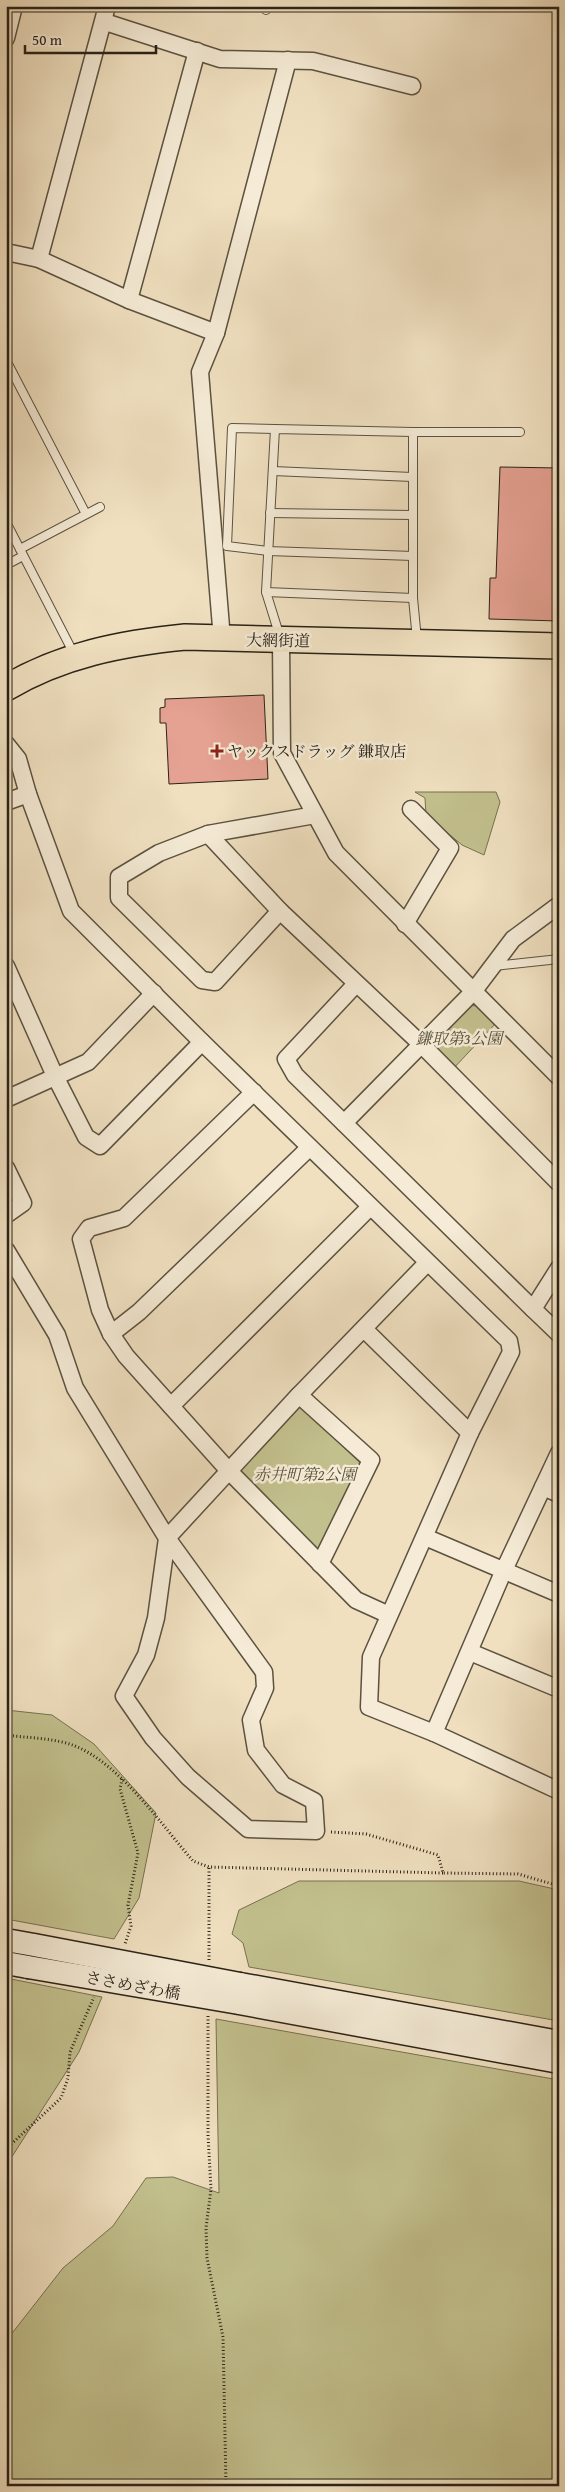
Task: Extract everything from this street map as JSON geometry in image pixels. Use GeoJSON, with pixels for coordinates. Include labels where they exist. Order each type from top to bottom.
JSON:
{"type":"FeatureCollection","features":[{"type":"Feature","properties":{"kind":"main road","name":"大網街道"},"geometry":{"type":"LineString","coordinates":[[6,688],[42,669],[75,656],[143,641],[185,637],[281,641],[559,646]]}},
{"type":"Feature","properties":{"kind":"street"},"geometry":{"type":"LineString","coordinates":[[6,38],[14,6]]}},
{"type":"Feature","properties":{"kind":"street"},"geometry":{"type":"LineString","coordinates":[[39,259],[106,14],[220,59],[312,61],[412,86]]}},
{"type":"Feature","properties":{"kind":"street"},"geometry":{"type":"LineString","coordinates":[[129,300],[197,51]]}},
{"type":"Feature","properties":{"kind":"street"},"geometry":{"type":"LineString","coordinates":[[222,639],[200,372],[216,333],[288,60]]}},
{"type":"Feature","properties":{"kind":"street"},"geometry":{"type":"LineString","coordinates":[[6,252],[39,259],[129,300],[216,333]]}},
{"type":"Feature","properties":{"kind":"street"},"geometry":{"type":"LineString","coordinates":[[281,641],[282,753],[336,853],[559,1076]]}},
{"type":"Feature","properties":{"kind":"street"},"geometry":{"type":"LineString","coordinates":[[6,744],[18,759],[28,794],[71,910],[309,1148],[509,1341],[511,1352],[470,1433],[371,1657],[370,1707],[434,1733],[559,1790]]}},
{"type":"Feature","properties":{"kind":"street"},"geometry":{"type":"LineString","coordinates":[[6,802],[28,794]]}},
{"type":"Feature","properties":{"kind":"street"},"geometry":{"type":"LineString","coordinates":[[405,924],[450,848],[411,809]]}},
{"type":"Feature","properties":{"kind":"street"},"geometry":{"type":"LineString","coordinates":[[280,911],[215,982],[202,980],[119,898],[119,877],[159,853],[208,834],[316,815]]}},
{"type":"Feature","properties":{"kind":"street"},"geometry":{"type":"LineString","coordinates":[[208,834],[280,911],[420,1044],[559,1183]]}},
{"type":"Feature","properties":{"kind":"street"},"geometry":{"type":"LineString","coordinates":[[344,1123],[473,992],[513,939],[559,905]]}},
{"type":"Feature","properties":{"kind":"street"},"geometry":{"type":"LineString","coordinates":[[6,966],[55,1076],[86,1137],[100,1146],[202,1042]]}},
{"type":"Feature","properties":{"kind":"street"},"geometry":{"type":"LineString","coordinates":[[356,984],[286,1059],[295,1075],[559,1334]]}},
{"type":"Feature","properties":{"kind":"street"},"geometry":{"type":"LineString","coordinates":[[6,1099],[88,1062],[154,993]]}},
{"type":"Feature","properties":{"kind":"street"},"geometry":{"type":"LineString","coordinates":[[254,1092],[124,1218],[88,1228],[81,1239],[100,1310],[111,1334],[126,1356],[229,1471],[356,1600],[389,1615]]}},
{"type":"Feature","properties":{"kind":"street"},"geometry":{"type":"LineString","coordinates":[[111,1334],[139,1312],[309,1148]]}},
{"type":"Feature","properties":{"kind":"street"},"geometry":{"type":"LineString","coordinates":[[6,1168],[23,1203],[6,1215]]}},
{"type":"Feature","properties":{"kind":"street"},"geometry":{"type":"LineString","coordinates":[[170,1406],[370,1207]]}},
{"type":"Feature","properties":{"kind":"street"},"geometry":{"type":"LineString","coordinates":[[6,1250],[57,1335],[76,1388],[167,1538],[264,1672],[265,1688],[251,1720],[256,1750],[283,1785],[314,1801],[316,1831],[248,1829],[188,1777],[153,1738],[124,1696],[146,1655],[156,1618],[167,1538],[299,1395],[427,1263]]}},
{"type":"Feature","properties":{"kind":"street"},"geometry":{"type":"LineString","coordinates":[[534,1309],[559,1268]]}},
{"type":"Feature","properties":{"kind":"street"},"geometry":{"type":"LineString","coordinates":[[364,1329],[470,1433]]}},
{"type":"Feature","properties":{"kind":"street"},"geometry":{"type":"LineString","coordinates":[[299,1395],[371,1460],[320,1564]]}},
{"type":"Feature","properties":{"kind":"street"},"geometry":{"type":"LineString","coordinates":[[434,1733],[504,1570],[559,1452]]}},
{"type":"Feature","properties":{"kind":"street"},"geometry":{"type":"LineString","coordinates":[[543,1487],[559,1494]]}},
{"type":"Feature","properties":{"kind":"street"},"geometry":{"type":"LineString","coordinates":[[425,1537],[559,1594]]}},
{"type":"Feature","properties":{"kind":"street"},"geometry":{"type":"LineString","coordinates":[[470,1652],[559,1689]]}},
{"type":"Feature","properties":{"kind":"street","name":"ささめざわ橋"},"geometry":{"type":"LineString","coordinates":[[6,1940],[239,1993]]}},
{"type":"Feature","properties":{"kind":"street","name":"ささめざわ橋"},"geometry":{"type":"LineString","coordinates":[[6,1963],[239,1993]]}},
{"type":"Feature","properties":{"kind":"street"},"geometry":{"type":"LineString","coordinates":[[239,1993],[559,2042]]}},
{"type":"Feature","properties":{"kind":"street"},"geometry":{"type":"LineString","coordinates":[[239,1993],[559,2062]]}},
{"type":"Feature","properties":{"kind":"lane"},"geometry":{"type":"LineString","coordinates":[[6,360],[86,514]]}},
{"type":"Feature","properties":{"kind":"lane"},"geometry":{"type":"LineString","coordinates":[[413,556],[268,551],[227,546],[232,428],[520,432]]}},
{"type":"Feature","properties":{"kind":"lane"},"geometry":{"type":"LineString","coordinates":[[275,428],[266,592],[281,641]]}},
{"type":"Feature","properties":{"kind":"lane"},"geometry":{"type":"LineString","coordinates":[[413,432],[412,515],[414,598],[418,642]]}},
{"type":"Feature","properties":{"kind":"lane"},"geometry":{"type":"LineString","coordinates":[[273,471],[412,477]]}},
{"type":"Feature","properties":{"kind":"lane"},"geometry":{"type":"LineString","coordinates":[[6,565],[22,552],[100,507]]}},
{"type":"Feature","properties":{"kind":"lane"},"geometry":{"type":"LineString","coordinates":[[270,513],[412,515]]}},
{"type":"Feature","properties":{"kind":"lane"},"geometry":{"type":"LineString","coordinates":[[6,522],[75,656]]}},
{"type":"Feature","properties":{"kind":"lane"},"geometry":{"type":"LineString","coordinates":[[266,592],[414,598]]}},
{"type":"Feature","properties":{"kind":"lane"},"geometry":{"type":"LineString","coordinates":[[493,966],[559,959]]}},
{"type":"Feature","properties":{"kind":"path"},"geometry":{"type":"LineString","coordinates":[[6,1734],[73,1745],[98,1758],[122,1779],[193,1861],[209,1867],[518,1874],[559,1886]]}},
{"type":"Feature","properties":{"kind":"path"},"geometry":{"type":"LineString","coordinates":[[316,1831],[366,1834],[438,1855],[443,1873]]}},
{"type":"Feature","properties":{"kind":"path"},"geometry":{"type":"LineString","coordinates":[[208,1966],[209,1867]]}},
{"type":"Feature","properties":{"kind":"path"},"geometry":{"type":"LineString","coordinates":[[208,2006],[210,2190],[206,2228],[207,2258],[223,2337],[226,2486]]}},
{"type":"Feature","properties":{"kind":"green space"},"geometry":{"type":"Polygon","coordinates":[[[415,792],[496,792],[500,802],[484,855],[462,845],[426,815],[425,798],[415,792]]]}},
{"type":"Feature","properties":{"kind":"green space","name":"鎌取第3公園"},"geometry":{"type":"Polygon","coordinates":[[[468,1005],[477,1006],[496,1023],[453,1069],[432,1049],[431,1042],[468,1005]]]}},
{"type":"Feature","properties":{"kind":"green space","name":"赤井町第2公園"},"geometry":{"type":"Polygon","coordinates":[[[300,1405],[360,1463],[323,1550],[314,1551],[240,1471],[300,1405]]]}},
{"type":"Feature","properties":{"kind":"green space"},"geometry":{"type":"Polygon","coordinates":[[[6,1710],[52,1715],[94,1744],[156,1813],[139,1898],[114,1939],[6,1919],[6,1710]]]}},
{"type":"Feature","properties":{"kind":"green space"},"geometry":{"type":"Polygon","coordinates":[[[299,1881],[519,1881],[559,1890],[559,2021],[249,1967],[243,1943],[232,1934],[239,1910],[299,1881]]]}},
{"type":"Feature","properties":{"kind":"green space"},"geometry":{"type":"Polygon","coordinates":[[[6,1978],[102,1997],[79,2052],[6,2166],[6,1978]]]}},
{"type":"Feature","properties":{"kind":"green space"},"geometry":{"type":"Polygon","coordinates":[[[216,2019],[559,2080],[559,2486],[6,2486],[6,2341],[63,2268],[113,2226],[146,2178],[173,2177],[219,2193],[216,2019]]]}},
{"type":"Feature","properties":{"kind":"building"},"geometry":{"type":"Polygon","coordinates":[[[500,467],[559,468],[559,621],[489,619],[490,578],[496,578],[500,467]]]}},
{"type":"Feature","properties":{"kind":"building","name":"ヤックスドラッグ 鎌取店"},"geometry":{"type":"Polygon","coordinates":[[[264,695],[268,779],[169,784],[166,723],[160,723],[160,708],[165,707],[165,699],[264,695]]]}},
{"type":"Feature","properties":{"kind":"place","name":"ヤックスドラッグ 鎌取店"},"geometry":{"type":"Point","coordinates":[217,751]}}]}
